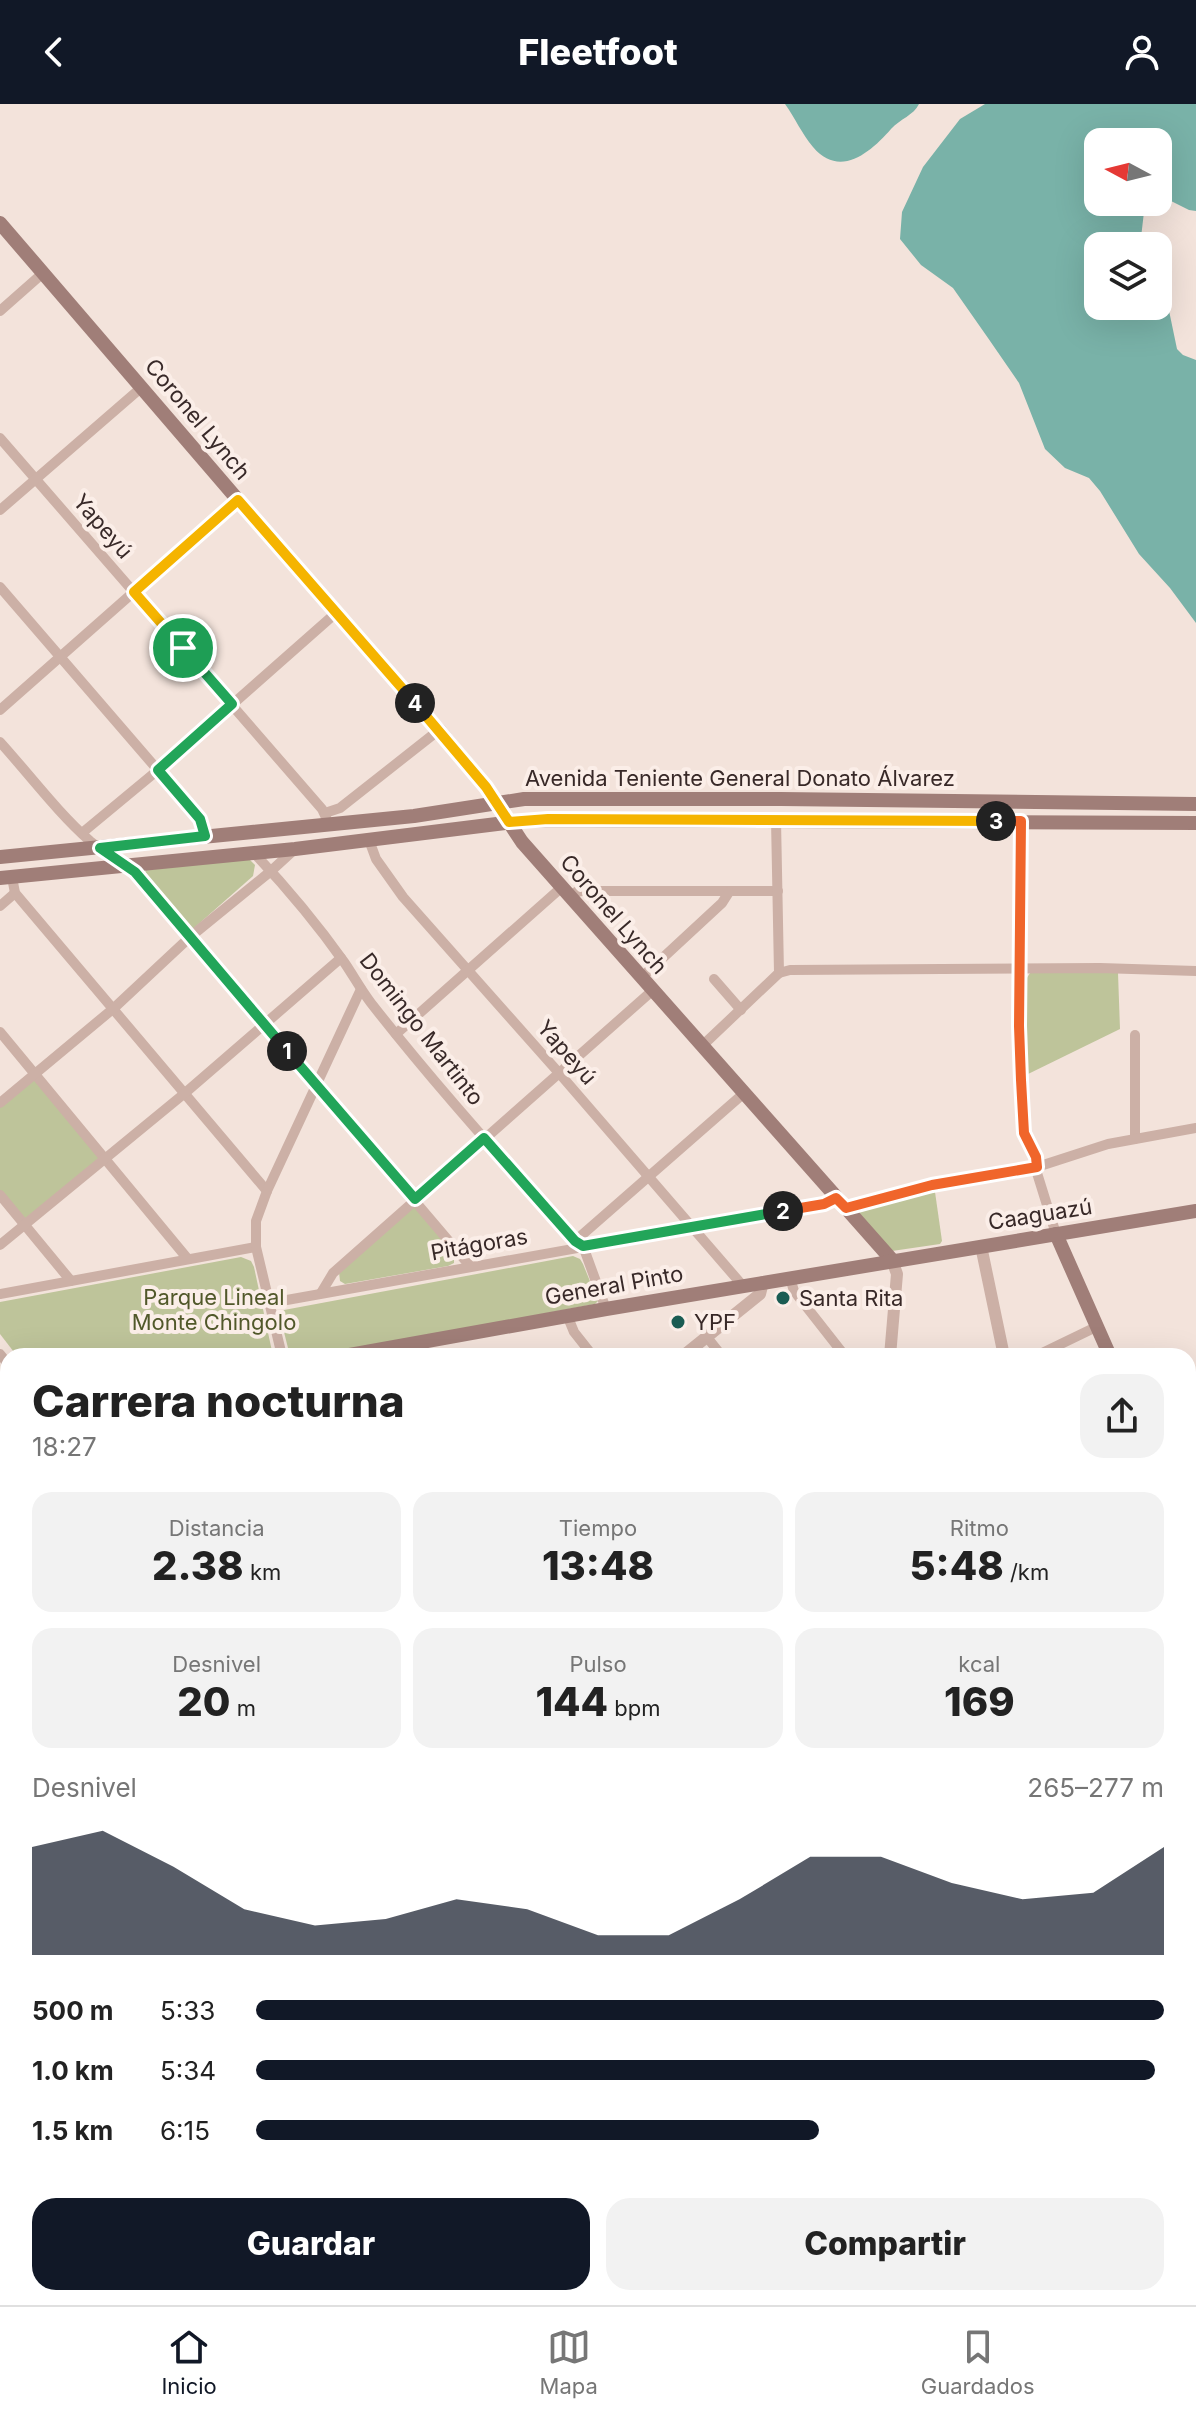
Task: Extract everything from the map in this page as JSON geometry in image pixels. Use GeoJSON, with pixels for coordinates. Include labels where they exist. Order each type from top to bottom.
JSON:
{"type":"FeatureCollection","features":[{"type":"Feature","properties":{"kind":"main road","name":"Coronel Lynch"},"geometry":{"type":"LineString","coordinates":[[0,223],[439,730],[486,787],[522,842],[892,1260]]}},
{"type":"Feature","properties":{"kind":"main road","name":"Avenida Teniente General Donato Álvarez"},"geometry":{"type":"LineString","coordinates":[[0,857],[205,836],[334,817],[414,816],[524,799],[1196,804]]}},
{"type":"Feature","properties":{"kind":"main road","name":"Avenida Teniente General Donato Álvarez"},"geometry":{"type":"LineString","coordinates":[[6,877],[295,849],[548,819],[1196,823]]}},
{"type":"Feature","properties":{"kind":"main road","name":"Caaguazú"},"geometry":{"type":"LineString","coordinates":[[892,1260],[1196,1211]]}},
{"type":"Feature","properties":{"kind":"main road"},"geometry":{"type":"LineString","coordinates":[[1056,1234],[1106,1348]]}},
{"type":"Feature","properties":{"kind":"main road","name":"General Pinto"},"geometry":{"type":"LineString","coordinates":[[397,1348],[567,1315],[892,1260]]}},
{"type":"Feature","properties":{"kind":"street"},"geometry":{"type":"LineString","coordinates":[[0,311],[43,273]]}},
{"type":"Feature","properties":{"kind":"street"},"geometry":{"type":"LineString","coordinates":[[0,510],[142,387]]}},
{"type":"Feature","properties":{"kind":"street","name":"Yapeyú"},"geometry":{"type":"LineString","coordinates":[[0,438],[334,817]]}},
{"type":"Feature","properties":{"kind":"street"},"geometry":{"type":"LineString","coordinates":[[0,710],[238,500]]}},
{"type":"Feature","properties":{"kind":"street"},"geometry":{"type":"LineString","coordinates":[[0,587],[200,819],[205,836]]}},
{"type":"Feature","properties":{"kind":"street"},"geometry":{"type":"LineString","coordinates":[[82,833],[337,612]]}},
{"type":"Feature","properties":{"kind":"street"},"geometry":{"type":"LineString","coordinates":[[334,817],[439,730]]}},
{"type":"Feature","properties":{"kind":"street"},"geometry":{"type":"LineString","coordinates":[[0,742],[82,833],[126,865],[470,1266]]}},
{"type":"Feature","properties":{"kind":"street"},"geometry":{"type":"LineString","coordinates":[[776,820],[779,973]]}},
{"type":"Feature","properties":{"kind":"street"},"geometry":{"type":"LineString","coordinates":[[1021,821],[1021,1080],[1024,1133],[1036,1157],[1056,1234]]}},
{"type":"Feature","properties":{"kind":"street","name":"Yapeyú"},"geometry":{"type":"LineString","coordinates":[[369,840],[376,859],[403,897],[743,1286]]}},
{"type":"Feature","properties":{"kind":"street"},"geometry":{"type":"LineString","coordinates":[[0,1103],[295,849]]}},
{"type":"Feature","properties":{"kind":"street","name":"Domingo Martinto"},"geometry":{"type":"LineString","coordinates":[[254,853],[341,958],[396,1034],[579,1244],[606,1309]]}},
{"type":"Feature","properties":{"kind":"street"},"geometry":{"type":"LineString","coordinates":[[6,877],[15,893],[267,1191]]}},
{"type":"Feature","properties":{"kind":"street"},"geometry":{"type":"LineString","coordinates":[[396,1034],[467,970],[566,892],[778,891]]}},
{"type":"Feature","properties":{"kind":"street"},"geometry":{"type":"LineString","coordinates":[[641,978],[722,903],[729,892]]}},
{"type":"Feature","properties":{"kind":"street"},"geometry":{"type":"LineString","coordinates":[[0,906],[15,893]]}},
{"type":"Feature","properties":{"kind":"street"},"geometry":{"type":"LineString","coordinates":[[0,1245],[185,1093],[341,958]]}},
{"type":"Feature","properties":{"kind":"street"},"geometry":{"type":"LineString","coordinates":[[702,1046],[779,973],[790,970],[1020,968],[1196,971]]}},
{"type":"Feature","properties":{"kind":"street"},"geometry":{"type":"LineString","coordinates":[[714,979],[741,1010]]}},
{"type":"Feature","properties":{"kind":"street"},"geometry":{"type":"LineString","coordinates":[[280,1348],[256,1247],[256,1221],[361,989]]}},
{"type":"Feature","properties":{"kind":"street"},"geometry":{"type":"LineString","coordinates":[[321,1293],[333,1273],[652,991]]}},
{"type":"Feature","properties":{"kind":"street"},"geometry":{"type":"LineString","coordinates":[[0,1032],[187,1258]]}},
{"type":"Feature","properties":{"kind":"street"},"geometry":{"type":"LineString","coordinates":[[1135,1035],[1135,1139]]}},
{"type":"Feature","properties":{"kind":"street"},"geometry":{"type":"LineString","coordinates":[[579,1244],[648,1176],[743,1094]]}},
{"type":"Feature","properties":{"kind":"street","name":"Pitágoras"},"geometry":{"type":"LineString","coordinates":[[270,1303],[579,1244],[841,1203],[1037,1167],[1108,1144],[1196,1128]]}},
{"type":"Feature","properties":{"kind":"street"},"geometry":{"type":"LineString","coordinates":[[0,1195],[71,1281]]}},
{"type":"Feature","properties":{"kind":"street"},"geometry":{"type":"LineString","coordinates":[[981,1246],[1002,1348]]}},
{"type":"Feature","properties":{"kind":"street"},"geometry":{"type":"LineString","coordinates":[[0,1294],[256,1247]]}},
{"type":"Feature","properties":{"kind":"street"},"geometry":{"type":"LineString","coordinates":[[891,1348],[897,1274],[892,1260]]}},
{"type":"Feature","properties":{"kind":"street"},"geometry":{"type":"LineString","coordinates":[[790,1278],[794,1291],[839,1348]]}},
{"type":"Feature","properties":{"kind":"street"},"geometry":{"type":"LineString","coordinates":[[692,1348],[760,1294],[763,1282]]}},
{"type":"Feature","properties":{"kind":"street"},"geometry":{"type":"LineString","coordinates":[[567,1315],[574,1332],[587,1348]]}},
{"type":"Feature","properties":{"kind":"street"},"geometry":{"type":"LineString","coordinates":[[1053,1348],[1096,1327]]}},
{"type":"Feature","properties":{"kind":"street"},"geometry":{"type":"LineString","coordinates":[[706,1336],[716,1348]]}},
{"type":"Feature","properties":{"kind":"green space"},"geometry":{"type":"Polygon","coordinates":[[[249,859],[255,865],[253,876],[194,928],[189,928],[144,876],[146,870],[249,859]]]}},
{"type":"Feature","properties":{"kind":"green space"},"geometry":{"type":"Polygon","coordinates":[[[1030,973],[1118,973],[1120,1029],[1024,1076],[1025,981],[1030,973]]]}},
{"type":"Feature","properties":{"kind":"green space"},"geometry":{"type":"Polygon","coordinates":[[[35,1073],[105,1158],[26,1224],[0,1195],[0,1103],[35,1073]]]}},
{"type":"Feature","properties":{"kind":"green space"},"geometry":{"type":"Polygon","coordinates":[[[935,1192],[940,1244],[892,1251],[856,1211],[859,1208],[935,1192]]]}},
{"type":"Feature","properties":{"kind":"green space"},"geometry":{"type":"Polygon","coordinates":[[[414,1206],[454,1252],[454,1263],[345,1284],[340,1281],[339,1272],[414,1206]]]}},
{"type":"Feature","properties":{"kind":"green space","name":"Parque Lineal Monte Chingolo"},"geometry":{"type":"Polygon","coordinates":[[[573,1256],[583,1264],[598,1301],[361,1348],[288,1348],[280,1316],[284,1310],[573,1256]]]}},
{"type":"Feature","properties":{"kind":"green space","name":"Parque Lineal Monte Chingolo"},"geometry":{"type":"Polygon","coordinates":[[[241,1257],[251,1261],[254,1267],[271,1348],[11,1348],[0,1334],[0,1302],[241,1257]]]}},
{"type":"Feature","properties":{"kind":"water"},"geometry":{"type":"Polygon","coordinates":[[[785,104],[919,104],[865,153],[855,159],[834,161],[813,147],[785,104]]]}},
{"type":"Feature","properties":{"kind":"water"},"geometry":{"type":"Polygon","coordinates":[[[985,104],[1196,104],[1196,211],[1172,202],[1172,128],[1084,128],[1084,216],[1144,216],[1142,232],[1084,232],[1084,320],[1171,320],[1177,349],[1196,360],[1196,623],[1139,554],[1089,478],[1065,468],[1045,449],[1019,383],[988,338],[953,288],[921,265],[900,239],[902,212],[923,167],[960,119],[985,104]]]}},
{"type":"Feature","properties":{"kind":"place","name":"Santa Rita"},"geometry":{"type":"Point","coordinates":[783,1298]}},
{"type":"Feature","properties":{"kind":"place","name":"YPF"},"geometry":{"type":"Point","coordinates":[678,1322]}},
{"type":"Feature","properties":{"kind":"route"},"geometry":{"type":"LineString","coordinates":[[238,500],[439,730],[486,787],[509,822],[548,819],[1021,821],[1021,1080],[1024,1133],[1036,1157],[1037,1167],[932,1185],[846,1208],[836,1198],[824,1204],[583,1246],[575,1241],[484,1138],[415,1199],[135,872],[100,848],[205,836],[200,819],[158,770],[232,704],[183,648],[134,592],[238,500]]}}]}
